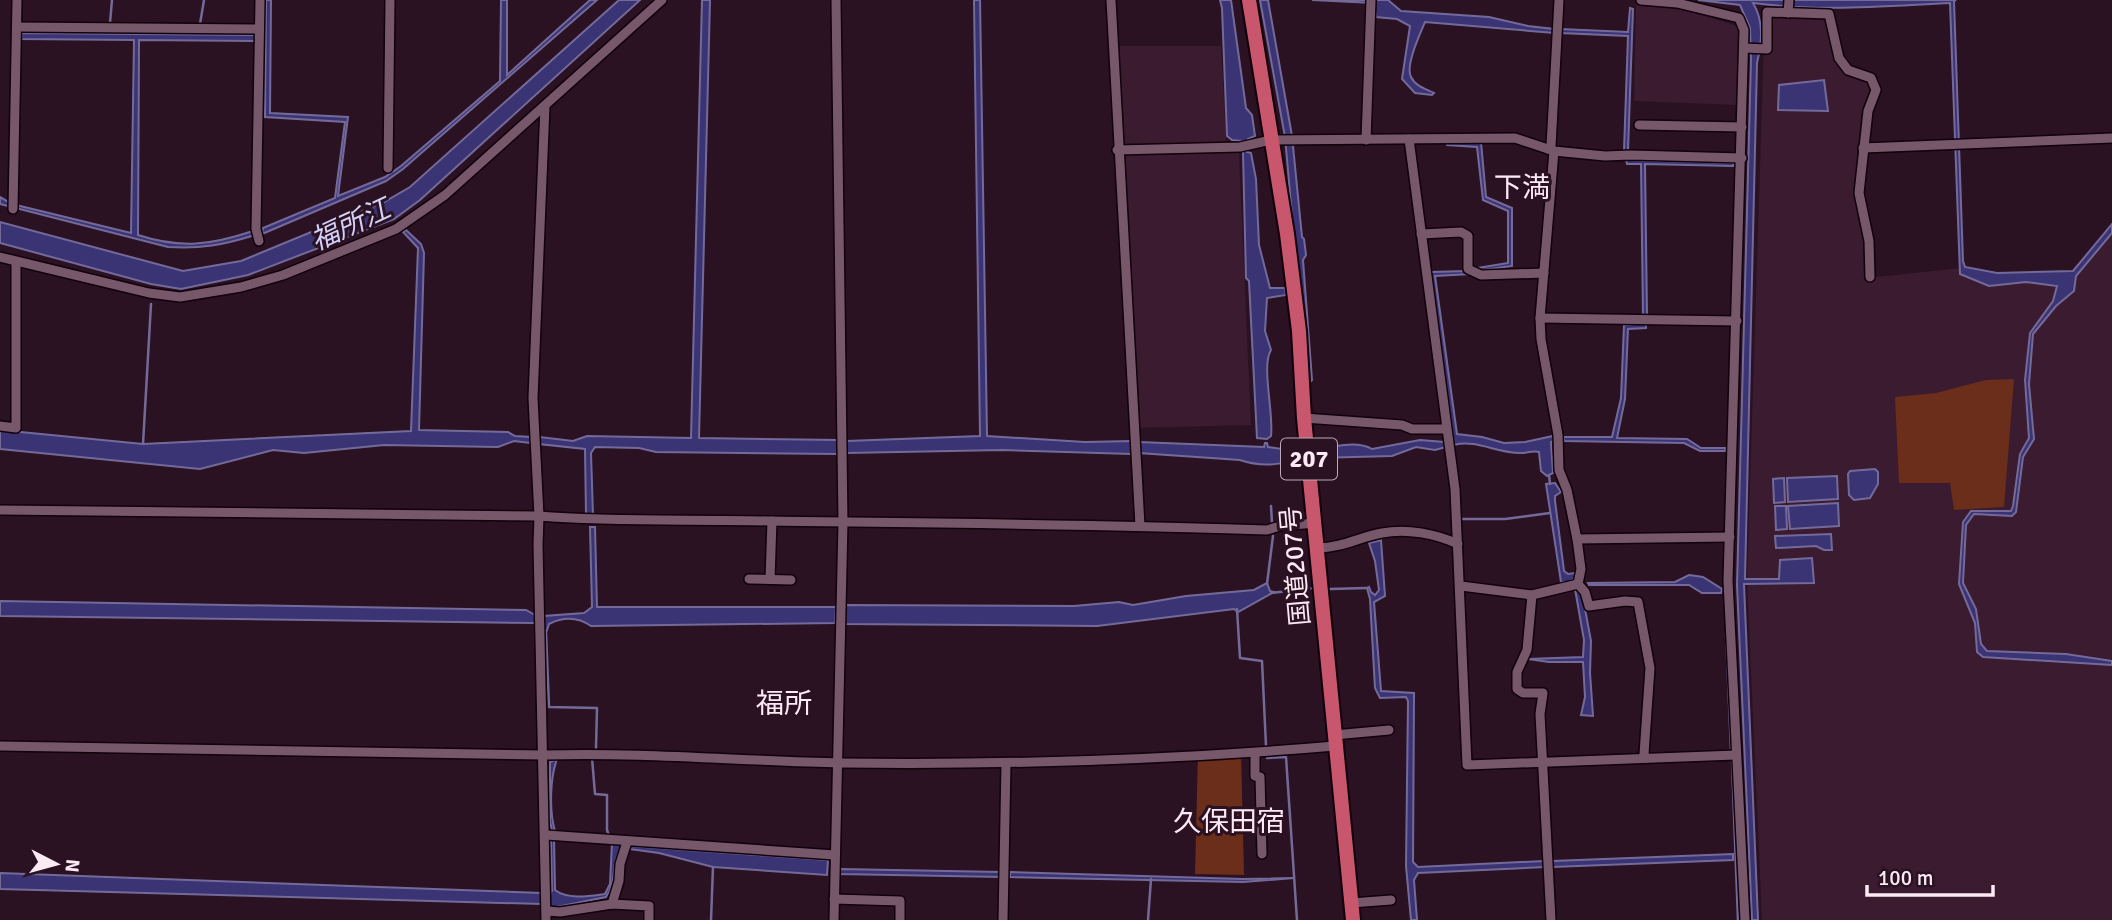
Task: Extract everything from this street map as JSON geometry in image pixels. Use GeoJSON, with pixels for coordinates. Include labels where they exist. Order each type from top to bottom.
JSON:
{"type":"FeatureCollection","features":[{"type":"Feature","properties":{"kind":"highway","name":"国道207号"},"geometry":{"type":"LineString","coordinates":[[1249,0],[1276,140],[1298,318],[1304,418],[1353,920]]}},
{"type":"Feature","properties":{"kind":"street"},"geometry":{"type":"LineString","coordinates":[[13,208],[17,0]]}},
{"type":"Feature","properties":{"kind":"street"},"geometry":{"type":"LineString","coordinates":[[259,241],[256,229],[260,0]]}},
{"type":"Feature","properties":{"kind":"street"},"geometry":{"type":"LineString","coordinates":[[388,168],[390,0]]}},
{"type":"Feature","properties":{"kind":"street"},"geometry":{"type":"LineString","coordinates":[[0,257],[149,293],[180,297],[241,287],[283,275],[396,229],[445,195],[662,0]]}},
{"type":"Feature","properties":{"kind":"street"},"geometry":{"type":"LineString","coordinates":[[834,920],[843,522],[836,0]]}},
{"type":"Feature","properties":{"kind":"street"},"geometry":{"type":"LineString","coordinates":[[1111,0],[1140,526]]}},
{"type":"Feature","properties":{"kind":"street"},"geometry":{"type":"LineString","coordinates":[[1559,0],[1540,318],[1541,339],[1558,439],[1559,470],[1567,490],[1581,569],[1574,585]]}},
{"type":"Feature","properties":{"kind":"street"},"geometry":{"type":"LineString","coordinates":[[1641,0],[1677,4],[1739,18],[1744,30],[1742,158],[1733,321],[1729,611],[1745,920]]}},
{"type":"Feature","properties":{"kind":"street"},"geometry":{"type":"LineString","coordinates":[[1788,13],[1789,0]]}},
{"type":"Feature","properties":{"kind":"street"},"geometry":{"type":"LineString","coordinates":[[1366,139],[1371,3]]}},
{"type":"Feature","properties":{"kind":"street"},"geometry":{"type":"LineString","coordinates":[[1744,48],[1767,49],[1767,12],[1829,14],[1839,58],[1848,70],[1871,78],[1876,90],[1868,111],[1859,192],[1869,241],[1870,277]]}},
{"type":"Feature","properties":{"kind":"street"},"geometry":{"type":"LineString","coordinates":[[17,27],[259,29]]}},
{"type":"Feature","properties":{"kind":"street"},"geometry":{"type":"LineString","coordinates":[[545,106],[533,398],[539,516],[546,916],[612,904],[649,906],[649,920]]}},
{"type":"Feature","properties":{"kind":"street"},"geometry":{"type":"LineString","coordinates":[[1639,125],[1742,127]]}},
{"type":"Feature","properties":{"kind":"street"},"geometry":{"type":"LineString","coordinates":[[1118,150],[1240,147],[1276,140],[1515,138],[1551,150],[1605,156],[1742,158]]}},
{"type":"Feature","properties":{"kind":"street"},"geometry":{"type":"LineString","coordinates":[[1863,148],[2112,138]]}},
{"type":"Feature","properties":{"kind":"street"},"geometry":{"type":"LineString","coordinates":[[1409,139],[1455,489],[1467,765],[1736,755]]}},
{"type":"Feature","properties":{"kind":"street"},"geometry":{"type":"LineString","coordinates":[[1421,234],[1461,232],[1468,236],[1468,269],[1482,275],[1544,274]]}},
{"type":"Feature","properties":{"kind":"street"},"geometry":{"type":"LineString","coordinates":[[0,426],[16,428],[16,262]]}},
{"type":"Feature","properties":{"kind":"street"},"geometry":{"type":"LineString","coordinates":[[1540,318],[1733,321]]}},
{"type":"Feature","properties":{"kind":"street"},"geometry":{"type":"LineString","coordinates":[[1304,418],[1402,425],[1447,438]]}},
{"type":"Feature","properties":{"kind":"street"},"geometry":{"type":"LineString","coordinates":[[0,510],[539,516],[596,521],[772,521],[1267,530],[1280,526],[1316,523]]}},
{"type":"Feature","properties":{"kind":"street"},"geometry":{"type":"LineString","coordinates":[[770,579],[772,521]]}},
{"type":"Feature","properties":{"kind":"street"},"geometry":{"type":"LineString","coordinates":[[1318,548],[1334,548],[1383,533],[1411,531],[1448,539],[1458,544]]}},
{"type":"Feature","properties":{"kind":"street"},"geometry":{"type":"LineString","coordinates":[[1577,539],[1730,537]]}},
{"type":"Feature","properties":{"kind":"street"},"geometry":{"type":"LineString","coordinates":[[749,579],[791,580]]}},
{"type":"Feature","properties":{"kind":"street"},"geometry":{"type":"LineString","coordinates":[[1461,586],[1532,595],[1574,585],[1585,592],[1589,606],[1625,601],[1638,603],[1650,668],[1644,754],[1646,758]]}},
{"type":"Feature","properties":{"kind":"street"},"geometry":{"type":"LineString","coordinates":[[1532,595],[1527,650],[1517,672],[1517,689],[1523,693],[1543,693],[1540,714],[1551,920]]}},
{"type":"Feature","properties":{"kind":"street"},"geometry":{"type":"LineString","coordinates":[[0,746],[544,755],[601,753],[837,763],[1006,764],[1255,753],[1389,730]]}},
{"type":"Feature","properties":{"kind":"street"},"geometry":{"type":"LineString","coordinates":[[1255,753],[1255,776],[1260,776],[1262,854]]}},
{"type":"Feature","properties":{"kind":"street"},"geometry":{"type":"LineString","coordinates":[[1003,920],[1006,764]]}},
{"type":"Feature","properties":{"kind":"street"},"geometry":{"type":"LineString","coordinates":[[546,835],[835,855]]}},
{"type":"Feature","properties":{"kind":"street"},"geometry":{"type":"LineString","coordinates":[[612,904],[627,842]]}},
{"type":"Feature","properties":{"kind":"street"},"geometry":{"type":"LineString","coordinates":[[834,899],[900,901],[900,920]]}},
{"type":"Feature","properties":{"kind":"street"},"geometry":{"type":"LineString","coordinates":[[1351,902],[1391,900]]}},
{"type":"Feature","properties":{"kind":"shaded area"},"geometry":{"type":"Polygon","coordinates":[[[1636,4],[1686,10],[1741,27],[1739,105],[1634,101],[1636,4]]]}},
{"type":"Feature","properties":{"kind":"shaded area"},"geometry":{"type":"Polygon","coordinates":[[[1762,16],[1819,18],[1828,23],[1838,66],[1845,73],[1868,81],[1872,90],[1864,109],[1855,195],[1866,242],[1867,278],[1961,268],[2002,280],[2071,278],[2112,227],[2112,920],[1762,920],[1747,580],[1764,41],[1762,16]]]}},
{"type":"Feature","properties":{"kind":"shaded area"},"geometry":{"type":"Polygon","coordinates":[[[1116,46],[1221,46],[1226,141],[1239,154],[1251,425],[1138,428],[1116,46]]]}},
{"type":"Feature","properties":{"kind":"shaded area"},"geometry":{"type":"Polygon","coordinates":[[[2014,379],[2004,507],[1954,510],[1950,483],[1899,483],[1895,397],[1936,393],[1986,380],[2014,379]]]}},
{"type":"Feature","properties":{"kind":"shaded area"},"geometry":{"type":"Polygon","coordinates":[[[1241,749],[1244,875],[1195,874],[1198,753],[1241,749]]]}},
{"type":"Feature","properties":{"kind":"water"},"geometry":{"type":"Polygon","coordinates":[[[266,0],[271,0],[270,113],[348,117],[338,196],[385,177],[401,166],[500,81],[501,0],[507,0],[507,75],[590,0],[597,0],[386,181],[262,234],[263,228],[335,198],[345,122],[265,117],[266,0]]]}},
{"type":"Feature","properties":{"kind":"water","name":"福所江"},"geometry":{"type":"Polygon","coordinates":[[[619,0],[640,0],[420,200],[394,219],[248,275],[181,289],[151,284],[0,243],[0,222],[183,271],[241,261],[384,202],[410,187],[619,0]]]}},
{"type":"Feature","properties":{"kind":"water"},"geometry":{"type":"Polygon","coordinates":[[[702,0],[710,0],[699,438],[838,440],[838,454],[656,452],[639,448],[595,447],[591,453],[593,515],[586,515],[585,449],[539,444],[540,437],[573,441],[587,436],[691,438],[702,0]]]}},
{"type":"Feature","properties":{"kind":"water"},"geometry":{"type":"Polygon","coordinates":[[[974,0],[980,0],[987,436],[1085,442],[1131,441],[1131,454],[1002,450],[847,453],[847,441],[980,436],[974,0]]]}},
{"type":"Feature","properties":{"kind":"water"},"geometry":{"type":"Polygon","coordinates":[[[1220,0],[1231,0],[1246,108],[1252,115],[1255,136],[1248,139],[1247,152],[1251,153],[1256,179],[1259,245],[1270,288],[1285,288],[1286,295],[1267,298],[1265,331],[1271,350],[1267,378],[1271,436],[1267,439],[1257,438],[1249,281],[1246,278],[1243,153],[1241,141],[1227,136],[1220,0]]]}},
{"type":"Feature","properties":{"kind":"water"},"geometry":{"type":"Polygon","coordinates":[[[1260,0],[1268,0],[1292,136],[1306,255],[1303,260],[1312,380],[1307,385],[1285,137],[1260,0]]]}},
{"type":"Feature","properties":{"kind":"water"},"geometry":{"type":"Polygon","coordinates":[[[1312,0],[1388,0],[1401,11],[1489,17],[1554,29],[1554,33],[1425,22],[1414,50],[1410,72],[1415,83],[1434,93],[1415,93],[1402,79],[1410,26],[1397,19],[1376,17],[1374,3],[1312,0]]]}},
{"type":"Feature","properties":{"kind":"water"},"geometry":{"type":"Polygon","coordinates":[[[1698,0],[1956,0],[1965,267],[1997,273],[2073,271],[2112,224],[2112,233],[2076,276],[2074,291],[2056,306],[2033,334],[2029,384],[2034,439],[2023,457],[2016,512],[2012,516],[1974,514],[1966,525],[1963,583],[1976,609],[1981,644],[1987,651],[2066,654],[2112,661],[2112,665],[1983,657],[1977,652],[1975,623],[1959,584],[1963,522],[1971,511],[2011,511],[2013,506],[2020,454],[2029,438],[2025,380],[2030,333],[2053,301],[2057,286],[2026,282],[1989,286],[1960,274],[1950,3],[1827,8],[1753,3],[1761,32],[1757,63],[1745,579],[1779,579],[1780,560],[1812,558],[1814,583],[1744,584],[1758,920],[1752,920],[1737,585],[1750,28],[1740,5],[1698,0]]]}},
{"type":"Feature","properties":{"kind":"water"},"geometry":{"type":"Polygon","coordinates":[[[1630,8],[1633,9],[1628,150],[1630,160],[1733,163],[1733,166],[1645,164],[1647,316],[1643,316],[1641,164],[1627,164],[1624,151],[1628,36],[1561,33],[1561,29],[1628,32],[1630,8]]]}},
{"type":"Feature","properties":{"kind":"water"},"geometry":{"type":"Polygon","coordinates":[[[22,33],[255,35],[255,41],[139,40],[138,235],[168,242],[196,244],[223,240],[253,231],[255,235],[212,246],[168,247],[0,204],[0,197],[12,204],[131,233],[134,40],[21,39],[22,33]]]}},
{"type":"Feature","properties":{"kind":"water"},"geometry":{"type":"Polygon","coordinates":[[[1824,80],[1828,111],[1778,110],[1779,85],[1824,80]]]}},
{"type":"Feature","properties":{"kind":"water"},"geometry":{"type":"Polygon","coordinates":[[[1446,142],[1481,142],[1486,197],[1512,208],[1512,266],[1483,270],[1478,268],[1508,263],[1508,211],[1483,200],[1477,147],[1447,145],[1446,142]]]}},
{"type":"Feature","properties":{"kind":"water"},"geometry":{"type":"Polygon","coordinates":[[[406,230],[421,244],[424,253],[419,430],[508,432],[515,436],[531,437],[530,443],[514,441],[498,447],[384,445],[304,453],[273,450],[200,469],[0,449],[0,430],[143,444],[411,431],[418,248],[403,232],[406,230]]]}},
{"type":"Feature","properties":{"kind":"water"},"geometry":{"type":"Polygon","coordinates":[[[1466,271],[1472,274],[1435,276],[1457,434],[1504,443],[1553,436],[1553,473],[1547,476],[1541,471],[1539,452],[1513,453],[1471,444],[1454,445],[1431,272],[1466,271]]]}},
{"type":"Feature","properties":{"kind":"water"},"geometry":{"type":"Polygon","coordinates":[[[1646,323],[1646,328],[1628,329],[1625,399],[1617,438],[1687,439],[1701,448],[1726,448],[1725,451],[1700,451],[1684,443],[1564,441],[1563,437],[1612,437],[1621,398],[1624,325],[1646,323]]]}},
{"type":"Feature","properties":{"kind":"water"},"geometry":{"type":"Polygon","coordinates":[[[1420,440],[1444,442],[1446,447],[1435,450],[1416,447],[1392,456],[1316,458],[1315,451],[1352,444],[1372,449],[1420,440]]]}},
{"type":"Feature","properties":{"kind":"water"},"geometry":{"type":"Polygon","coordinates":[[[1139,442],[1264,447],[1267,443],[1268,447],[1303,452],[1303,456],[1280,464],[1264,464],[1139,453],[1139,442]]]}},
{"type":"Feature","properties":{"kind":"water"},"geometry":{"type":"Polygon","coordinates":[[[1875,469],[1878,472],[1878,484],[1870,498],[1854,500],[1849,495],[1850,471],[1875,469]]]}},
{"type":"Feature","properties":{"kind":"water"},"geometry":{"type":"Polygon","coordinates":[[[1837,476],[1838,499],[1788,502],[1787,478],[1837,476]]]}},
{"type":"Feature","properties":{"kind":"water"},"geometry":{"type":"Polygon","coordinates":[[[1784,478],[1785,502],[1774,503],[1773,479],[1784,478]]]}},
{"type":"Feature","properties":{"kind":"water"},"geometry":{"type":"Polygon","coordinates":[[[1555,483],[1561,492],[1555,496],[1555,501],[1564,571],[1568,574],[1576,573],[1575,578],[1569,582],[1561,582],[1546,484],[1555,483]]]}},
{"type":"Feature","properties":{"kind":"water"},"geometry":{"type":"Polygon","coordinates":[[[1838,503],[1839,526],[1790,529],[1788,506],[1838,503]]]}},
{"type":"Feature","properties":{"kind":"water"},"geometry":{"type":"Polygon","coordinates":[[[1775,506],[1786,506],[1787,529],[1776,530],[1775,506]]]}},
{"type":"Feature","properties":{"kind":"water"},"geometry":{"type":"Polygon","coordinates":[[[590,527],[595,527],[597,607],[836,607],[835,623],[591,626],[581,621],[565,619],[549,624],[546,633],[543,627],[544,616],[584,613],[592,607],[590,527]]]}},
{"type":"Feature","properties":{"kind":"water"},"geometry":{"type":"Polygon","coordinates":[[[1831,534],[1832,550],[1816,546],[1776,548],[1775,536],[1831,534]]]}},
{"type":"Feature","properties":{"kind":"water"},"geometry":{"type":"Polygon","coordinates":[[[1381,540],[1385,596],[1374,602],[1381,691],[1414,693],[1413,862],[1418,867],[1544,861],[1545,867],[1418,873],[1414,880],[1417,920],[1411,920],[1406,866],[1408,701],[1406,697],[1380,698],[1375,688],[1370,599],[1367,588],[1375,595],[1379,590],[1375,561],[1369,543],[1381,540]]]}},
{"type":"Feature","properties":{"kind":"water"},"geometry":{"type":"Polygon","coordinates":[[[1689,575],[1703,577],[1722,589],[1721,593],[1702,593],[1689,585],[1588,583],[1675,582],[1689,575]]]}},
{"type":"Feature","properties":{"kind":"water"},"geometry":{"type":"Polygon","coordinates":[[[1267,583],[1270,591],[1274,592],[1238,612],[1234,609],[1097,626],[845,624],[846,605],[1074,606],[1119,602],[1133,605],[1186,596],[1254,590],[1267,583]]]}},
{"type":"Feature","properties":{"kind":"water"},"geometry":{"type":"Polygon","coordinates":[[[1575,589],[1582,593],[1591,641],[1593,716],[1581,715],[1585,697],[1583,662],[1528,659],[1583,657],[1584,640],[1575,589]]]}},
{"type":"Feature","properties":{"kind":"water"},"geometry":{"type":"Polygon","coordinates":[[[0,601],[526,610],[535,615],[535,623],[0,616],[0,601]]]}},
{"type":"Feature","properties":{"kind":"water"},"geometry":{"type":"Polygon","coordinates":[[[557,759],[551,795],[555,831],[552,830],[550,822],[550,762],[557,759]]]}},
{"type":"Feature","properties":{"kind":"water"},"geometry":{"type":"Polygon","coordinates":[[[551,837],[554,837],[555,890],[573,896],[605,894],[610,884],[612,843],[624,846],[616,859],[612,884],[606,897],[552,908],[549,904],[549,894],[552,891],[551,837]]]}},
{"type":"Feature","properties":{"kind":"water"},"geometry":{"type":"Polygon","coordinates":[[[630,846],[828,860],[827,875],[713,867],[659,853],[629,849],[630,846]]]}},
{"type":"Feature","properties":{"kind":"water"},"geometry":{"type":"Polygon","coordinates":[[[1733,854],[1733,860],[1553,867],[1553,861],[1733,854]]]}},
{"type":"Feature","properties":{"kind":"water"},"geometry":{"type":"Polygon","coordinates":[[[839,869],[1001,872],[1001,877],[839,874],[839,869]]]}},
{"type":"Feature","properties":{"kind":"water"},"geometry":{"type":"Polygon","coordinates":[[[1010,872],[1294,878],[1243,882],[1010,877],[1010,872]]]}},
{"type":"Feature","properties":{"kind":"water"},"geometry":{"type":"Polygon","coordinates":[[[0,873],[541,893],[541,904],[0,889],[0,873]]]}},
{"type":"Feature","properties":{"kind":"waterway"},"geometry":{"type":"LineString","coordinates":[[110,23],[112,0]]}},
{"type":"Feature","properties":{"kind":"waterway"},"geometry":{"type":"LineString","coordinates":[[200,24],[204,0]]}},
{"type":"Feature","properties":{"kind":"waterway"},"geometry":{"type":"LineString","coordinates":[[143,444],[151,304]]}},
{"type":"Feature","properties":{"kind":"waterway"},"geometry":{"type":"LineString","coordinates":[[1549,475],[1550,484]]}},
{"type":"Feature","properties":{"kind":"waterway"},"geometry":{"type":"LineString","coordinates":[[1271,506],[1272,523]]}},
{"type":"Feature","properties":{"kind":"waterway"},"geometry":{"type":"LineString","coordinates":[[1462,519],[1505,519],[1550,513]]}},
{"type":"Feature","properties":{"kind":"waterway"},"geometry":{"type":"LineString","coordinates":[[1267,584],[1273,536]]}},
{"type":"Feature","properties":{"kind":"waterway"},"geometry":{"type":"LineString","coordinates":[[1271,593],[1314,588]]}},
{"type":"Feature","properties":{"kind":"waterway"},"geometry":{"type":"LineString","coordinates":[[1330,589],[1367,588]]}},
{"type":"Feature","properties":{"kind":"waterway"},"geometry":{"type":"LineString","coordinates":[[1237,609],[1240,658],[1262,661],[1266,746]]}},
{"type":"Feature","properties":{"kind":"waterway"},"geometry":{"type":"LineString","coordinates":[[546,633],[549,707],[597,708],[596,748]]}},
{"type":"Feature","properties":{"kind":"waterway"},"geometry":{"type":"LineString","coordinates":[[1726,634],[1731,749]]}},
{"type":"Feature","properties":{"kind":"waterway"},"geometry":{"type":"LineString","coordinates":[[1267,758],[1286,757],[1297,920]]}},
{"type":"Feature","properties":{"kind":"waterway"},"geometry":{"type":"LineString","coordinates":[[592,758],[595,794],[607,795],[609,836]]}},
{"type":"Feature","properties":{"kind":"waterway"},"geometry":{"type":"LineString","coordinates":[[1732,761],[1738,920]]}},
{"type":"Feature","properties":{"kind":"waterway"},"geometry":{"type":"LineString","coordinates":[[711,920],[713,867]]}},
{"type":"Feature","properties":{"kind":"waterway"},"geometry":{"type":"LineString","coordinates":[[1148,920],[1151,879]]}},
{"type":"Feature","properties":{"kind":"district","name":"下満"},"geometry":{"type":"Point","coordinates":[1522,187]}},
{"type":"Feature","properties":{"kind":"district","name":"福所"},"geometry":{"type":"Point","coordinates":[784,703]}},
{"type":"Feature","properties":{"kind":"district","name":"久保田宿"},"geometry":{"type":"Point","coordinates":[1229,821]}}]}
